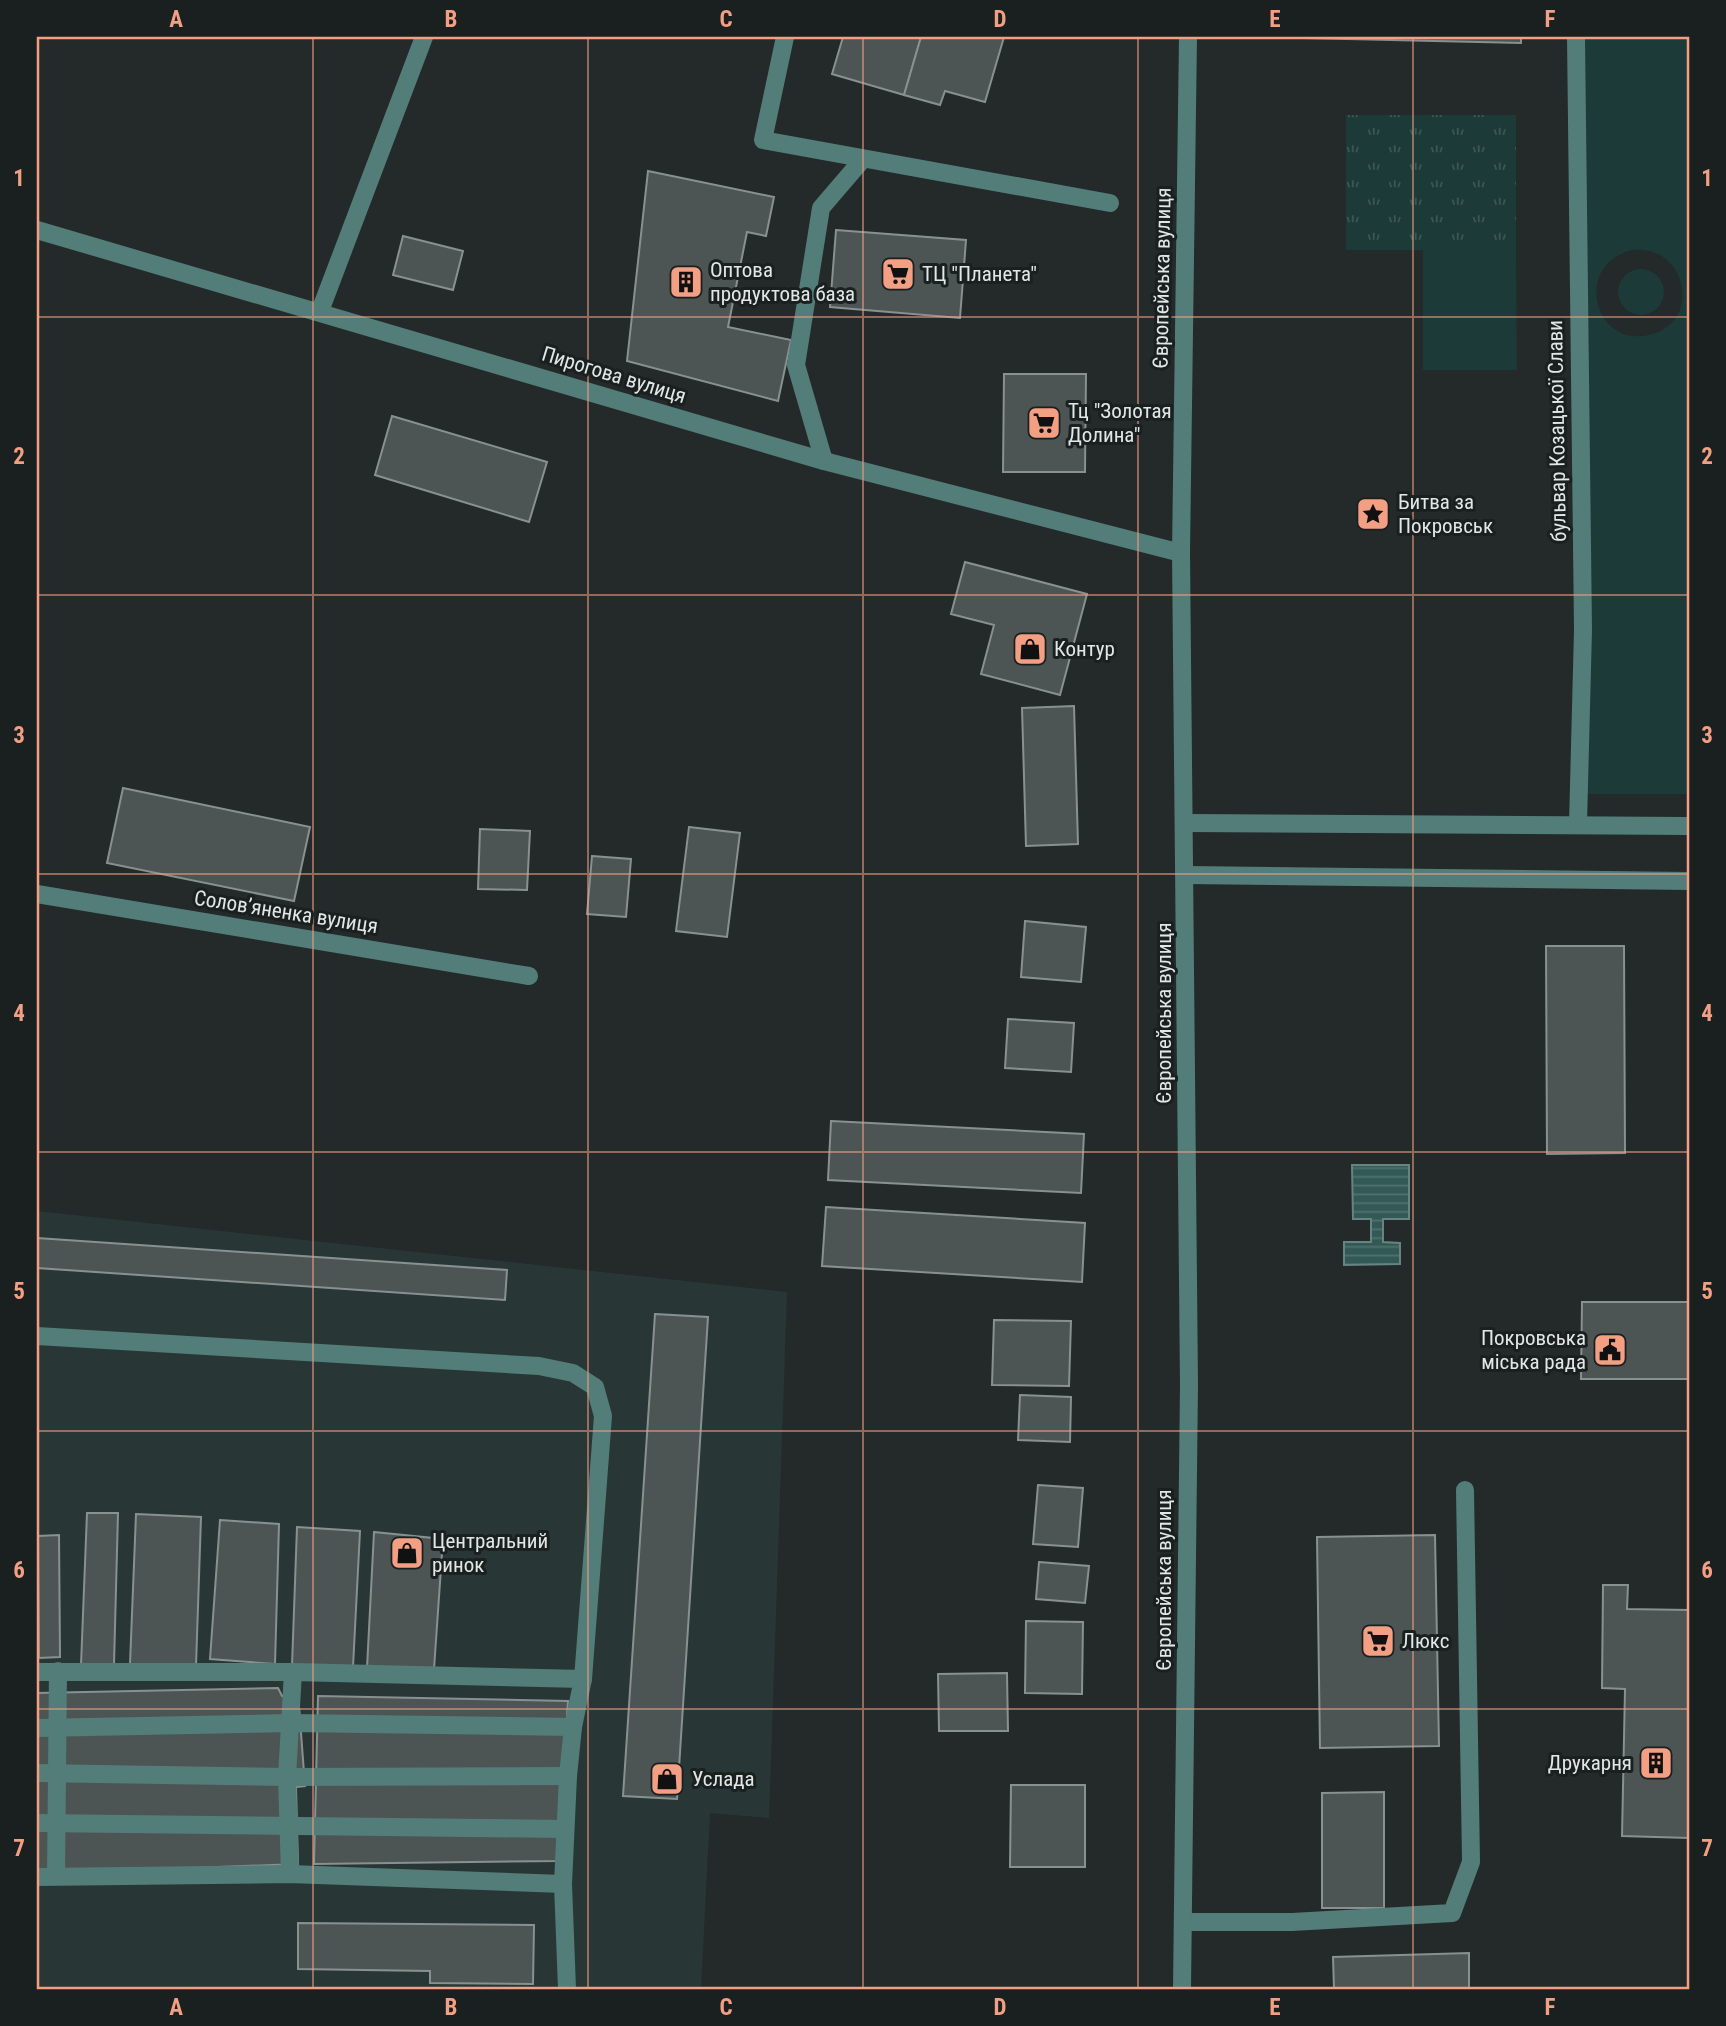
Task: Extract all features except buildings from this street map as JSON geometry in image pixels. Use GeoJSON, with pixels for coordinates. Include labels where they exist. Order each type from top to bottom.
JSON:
{"type":"FeatureCollection","features":[{"type":"Feature","properties":{"kind":"street"},"geometry":{"type":"LineString","coordinates":[[320,311],[424,37]]}},
{"type":"Feature","properties":{"kind":"street"},"geometry":{"type":"LineString","coordinates":[[785,37],[763,140],[1110,203]]}},
{"type":"Feature","properties":{"kind":"street","name":"Європейська вулиця"},"geometry":{"type":"LineString","coordinates":[[1182,1989],[1189,1385],[1181,553],[1188,37]]}},
{"type":"Feature","properties":{"kind":"street","name":"бульвар Козацької Слави"},"geometry":{"type":"LineString","coordinates":[[1576,37],[1583,631],[1578,824]]}},
{"type":"Feature","properties":{"kind":"street"},"geometry":{"type":"LineString","coordinates":[[824,461],[796,365],[821,208],[863,159]]}},
{"type":"Feature","properties":{"kind":"street","name":"Пирогова вулиця"},"geometry":{"type":"LineString","coordinates":[[37,230],[824,461],[1181,553]]}},
{"type":"Feature","properties":{"kind":"street"},"geometry":{"type":"LineString","coordinates":[[1185,823],[1689,826]]}},
{"type":"Feature","properties":{"kind":"street"},"geometry":{"type":"LineString","coordinates":[[1186,875],[1689,881]]}},
{"type":"Feature","properties":{"kind":"street","name":"Солов’яненка вулиця"},"geometry":{"type":"LineString","coordinates":[[37,894],[529,975]]}},
{"type":"Feature","properties":{"kind":"street"},"geometry":{"type":"LineString","coordinates":[[37,1336],[539,1366],[573,1373],[595,1387],[603,1416],[583,1679],[573,1727],[565,1829],[563,1884],[567,1989]]}},
{"type":"Feature","properties":{"kind":"street"},"geometry":{"type":"LineString","coordinates":[[1184,1922],[1292,1922],[1452,1913],[1471,1862],[1465,1490]]}},
{"type":"Feature","properties":{"kind":"street"},"geometry":{"type":"LineString","coordinates":[[56,1875],[46,1823],[57,1773],[58,1671]]}},
{"type":"Feature","properties":{"kind":"street"},"geometry":{"type":"LineString","coordinates":[[37,1672],[293,1672],[583,1679]]}},
{"type":"Feature","properties":{"kind":"street"},"geometry":{"type":"LineString","coordinates":[[290,1874],[288,1777],[293,1672]]}},
{"type":"Feature","properties":{"kind":"street"},"geometry":{"type":"LineString","coordinates":[[37,1728],[291,1723],[573,1727]]}},
{"type":"Feature","properties":{"kind":"street"},"geometry":{"type":"LineString","coordinates":[[37,1773],[288,1777],[568,1776]]}},
{"type":"Feature","properties":{"kind":"street"},"geometry":{"type":"LineString","coordinates":[[46,1823],[291,1823],[565,1829]]}},
{"type":"Feature","properties":{"kind":"street"},"geometry":{"type":"LineString","coordinates":[[37,1877],[290,1874],[563,1884]]}},
{"type":"Feature","properties":{"kind":"shaded area"},"geometry":{"type":"Polygon","coordinates":[[[1352,1165],[1409,1165],[1409,1219],[1383,1219],[1383,1242],[1400,1243],[1400,1264],[1344,1265],[1344,1242],[1371,1242],[1371,1219],[1353,1219],[1352,1165]]]}},
{"type":"Feature","properties":{"kind":"shaded area","name":"Центральний ринок"},"geometry":{"type":"Polygon","coordinates":[[[37,1211],[787,1292],[769,1818],[710,1813],[701,1989],[37,1989],[37,1211]]]}},
{"type":"Feature","properties":{"kind":"green space"},"geometry":{"type":"Polygon","coordinates":[[[1577,37],[1689,37],[1689,794],[1585,794],[1577,37]],[[1633,250],[1614,258],[1602,271],[1597,286],[1598,302],[1604,317],[1614,329],[1630,336],[1649,335],[1666,328],[1677,316],[1682,301],[1682,286],[1676,271],[1666,259],[1651,251],[1633,250]]]}},
{"type":"Feature","properties":{"kind":"green space"},"geometry":{"type":"Polygon","coordinates":[[[1346,115],[1516,115],[1516,250],[1346,250],[1346,115]]]}},
{"type":"Feature","properties":{"kind":"green space"},"geometry":{"type":"Polygon","coordinates":[[[1423,250],[1516,250],[1517,370],[1423,370],[1423,250]]]}},
{"type":"Feature","properties":{"kind":"green space"},"geometry":{"type":"Polygon","coordinates":[[[1641,269],[1657,276],[1664,292],[1657,308],[1641,315],[1625,308],[1618,292],[1625,276],[1641,269]]]}},
{"type":"Feature","properties":{"kind":"place","name":"ТЦ \"Планета\""},"geometry":{"type":"Point","coordinates":[898,274]}},
{"type":"Feature","properties":{"kind":"place","name":"Оптова продуктова база"},"geometry":{"type":"Point","coordinates":[686,282]}},
{"type":"Feature","properties":{"kind":"place","name":"Тц \"Золотая Долина\""},"geometry":{"type":"Point","coordinates":[1044,423]}},
{"type":"Feature","properties":{"kind":"place","name":"Битва за Покровськ"},"geometry":{"type":"Point","coordinates":[1373,514]}},
{"type":"Feature","properties":{"kind":"place","name":"Контур"},"geometry":{"type":"Point","coordinates":[1030,649]}},
{"type":"Feature","properties":{"kind":"place","name":"Покровська міська рада"},"geometry":{"type":"Point","coordinates":[1610,1350]}},
{"type":"Feature","properties":{"kind":"place","name":"Центральний ринок"},"geometry":{"type":"Point","coordinates":[407,1553]}},
{"type":"Feature","properties":{"kind":"place","name":"Люкс"},"geometry":{"type":"Point","coordinates":[1378,1641]}},
{"type":"Feature","properties":{"kind":"place","name":"Друкарня"},"geometry":{"type":"Point","coordinates":[1656,1763]}},
{"type":"Feature","properties":{"kind":"place","name":"Услада"},"geometry":{"type":"Point","coordinates":[667,1779]}}]}
